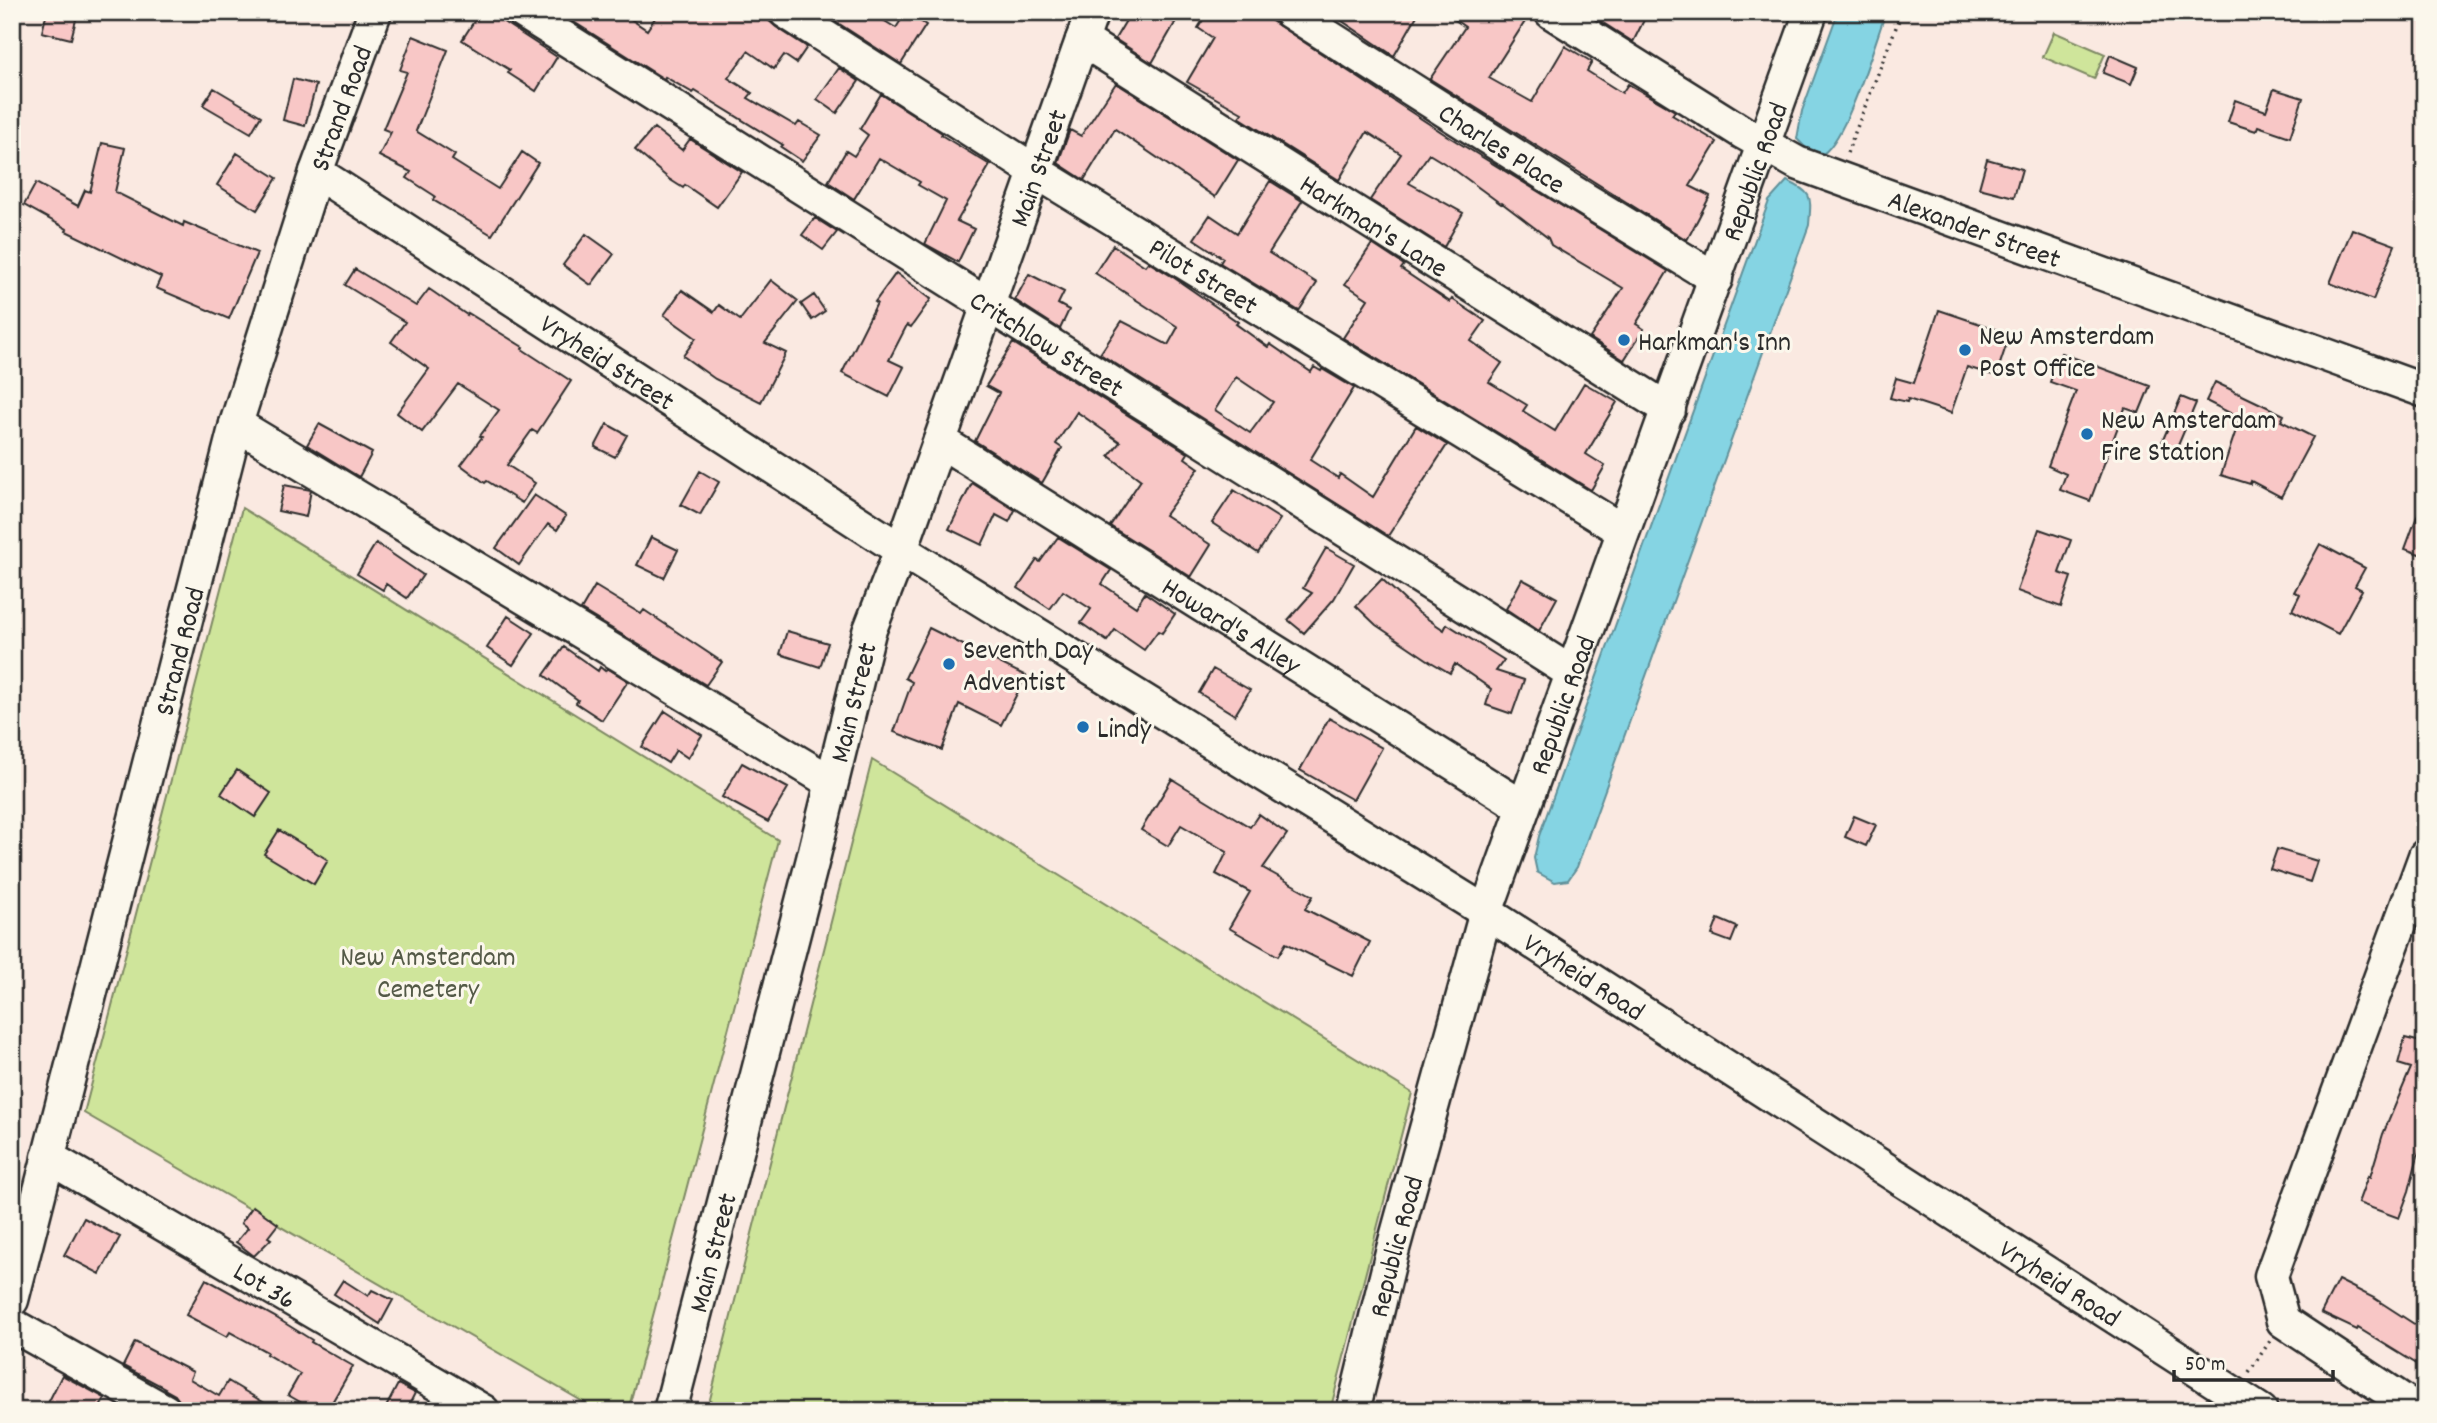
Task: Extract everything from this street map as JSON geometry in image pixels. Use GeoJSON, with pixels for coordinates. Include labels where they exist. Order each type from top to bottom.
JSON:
{"type":"FeatureCollection","features":[{"type":"Feature","properties":{"kind":"street","name":"Strand Road"},"geometry":{"type":"LineString","coordinates":[[12,1300],[236,424],[316,172],[375,12]]}},
{"type":"Feature","properties":{"kind":"street","name":"Critchlow Street"},"geometry":{"type":"LineString","coordinates":[[523,12],[1572,673]]}},
{"type":"Feature","properties":{"kind":"street","name":"Pilot Street"},"geometry":{"type":"LineString","coordinates":[[786,12],[1035,171],[1623,531]]}},
{"type":"Feature","properties":{"kind":"street","name":"Charles Place"},"geometry":{"type":"LineString","coordinates":[[1290,12],[1570,190],[1716,279]]}},
{"type":"Feature","properties":{"kind":"street","name":"Alexander Street"},"geometry":{"type":"LineString","coordinates":[[1551,12],[1765,146],[1797,163],[2425,391]]}},
{"type":"Feature","properties":{"kind":"street","name":"Republic Road"},"geometry":{"type":"LineString","coordinates":[[1353,1411],[1391,1256],[1486,912],[1765,146],[1811,12]]}},
{"type":"Feature","properties":{"kind":"street","name":"Main Street"},"geometry":{"type":"LineString","coordinates":[[670,1411],[869,632],[901,550],[1087,26]]}},
{"type":"Feature","properties":{"kind":"street","name":"Harkman's Lane"},"geometry":{"type":"LineString","coordinates":[[1087,26],[1669,410]]}},
{"type":"Feature","properties":{"kind":"street","name":"Vryheid Street"},"geometry":{"type":"LineString","coordinates":[[316,172],[901,550]]}},
{"type":"Feature","properties":{"kind":"street"},"geometry":{"type":"LineString","coordinates":[[236,424],[831,782]]}},
{"type":"Feature","properties":{"kind":"street","name":"Howard's Alley"},"geometry":{"type":"LineString","coordinates":[[940,441],[1523,807]]}},
{"type":"Feature","properties":{"kind":"street","name":"Vryheid Road"},"geometry":{"type":"LineString","coordinates":[[901,550],[1486,912],[2261,1411]]}},
{"type":"Feature","properties":{"kind":"street"},"geometry":{"type":"LineString","coordinates":[[2419,1411],[2283,1321],[2272,1276],[2418,895],[2425,856]]}},
{"type":"Feature","properties":{"kind":"street","name":"Lot 36"},"geometry":{"type":"LineString","coordinates":[[48,1157],[483,1411]]}},
{"type":"Feature","properties":{"kind":"street"},"geometry":{"type":"LineString","coordinates":[[12,1325],[165,1411]]}},
{"type":"Feature","properties":{"kind":"path"},"geometry":{"type":"LineString","coordinates":[[1837,178],[1902,12]]}},
{"type":"Feature","properties":{"kind":"path"},"geometry":{"type":"LineString","coordinates":[[2250,1371],[2272,1340]]}},
{"type":"Feature","properties":{"kind":"green space"},"geometry":{"type":"Polygon","coordinates":[[[2054,32],[2105,54],[2094,79],[2043,57],[2054,32]]]}},
{"type":"Feature","properties":{"kind":"green space","name":"New Amsterdam Cemetery"},"geometry":{"type":"Polygon","coordinates":[[[242,508],[778,840],[628,1411],[599,1411],[84,1113],[242,508]]]}},
{"type":"Feature","properties":{"kind":"green space"},"geometry":{"type":"Polygon","coordinates":[[[872,760],[1412,1093],[1330,1411],[707,1411],[872,760]]]}},
{"type":"Feature","properties":{"kind":"water"},"geometry":{"type":"Polygon","coordinates":[[[1838,12],[1886,12],[1851,110],[1842,129],[1823,154],[1807,149],[1797,139],[1802,111],[1838,12]]]}},
{"type":"Feature","properties":{"kind":"water"},"geometry":{"type":"Polygon","coordinates":[[[1787,181],[1802,189],[1809,197],[1809,225],[1577,867],[1568,880],[1555,882],[1537,872],[1534,858],[1539,836],[1769,201],[1787,181]]]}},
{"type":"Feature","properties":{"kind":"building"},"geometry":{"type":"Polygon","coordinates":[[[47,12],[78,12],[71,39],[42,32],[47,12]]]}},
{"type":"Feature","properties":{"kind":"building"},"geometry":{"type":"Polygon","coordinates":[[[480,12],[488,12],[557,57],[536,91],[508,73],[510,70],[462,40],[480,12]]]}},
{"type":"Feature","properties":{"kind":"building"},"geometry":{"type":"Polygon","coordinates":[[[558,12],[620,12],[647,30],[659,12],[759,12],[776,27],[807,47],[796,63],[784,55],[774,69],[748,51],[728,78],[752,93],[748,98],[796,126],[799,122],[821,135],[802,161],[781,147],[783,145],[695,91],[693,93],[665,77],[664,79],[558,12]]]}},
{"type":"Feature","properties":{"kind":"building"},"geometry":{"type":"Polygon","coordinates":[[[821,12],[870,12],[896,28],[906,12],[926,25],[901,64],[821,12]]]}},
{"type":"Feature","properties":{"kind":"building"},"geometry":{"type":"Polygon","coordinates":[[[1131,12],[1156,12],[1175,23],[1152,63],[1115,39],[1131,12]]]}},
{"type":"Feature","properties":{"kind":"building"},"geometry":{"type":"Polygon","coordinates":[[[1208,12],[1258,12],[1446,135],[1668,271],[1636,324],[1644,329],[1624,360],[1590,338],[1623,288],[1551,245],[1548,238],[1452,168],[1429,154],[1409,183],[1463,213],[1444,247],[1370,200],[1401,154],[1367,132],[1339,180],[1239,117],[1242,113],[1187,82],[1213,38],[1198,28],[1208,12]]]}},
{"type":"Feature","properties":{"kind":"building"},"geometry":{"type":"Polygon","coordinates":[[[1329,12],[1419,12],[1394,56],[1329,12]]]}},
{"type":"Feature","properties":{"kind":"building"},"geometry":{"type":"Polygon","coordinates":[[[1444,12],[1513,12],[1526,20],[1489,78],[1532,102],[1565,46],[1592,62],[1587,71],[1622,93],[1628,84],[1675,111],[1672,115],[1717,142],[1690,186],[1710,196],[1687,240],[1430,79],[1465,27],[1444,12]]]}},
{"type":"Feature","properties":{"kind":"building"},"geometry":{"type":"Polygon","coordinates":[[[1586,12],[1648,12],[1633,42],[1586,12]]]}},
{"type":"Feature","properties":{"kind":"building"},"geometry":{"type":"Polygon","coordinates":[[[413,36],[448,50],[416,131],[455,155],[452,160],[498,189],[522,152],[538,163],[492,235],[433,200],[435,196],[407,178],[411,172],[379,156],[391,132],[383,129],[407,72],[400,70],[413,36]]]}},
{"type":"Feature","properties":{"kind":"building"},"geometry":{"type":"Polygon","coordinates":[[[2110,55],[2138,67],[2131,84],[2103,73],[2110,55]]]}},
{"type":"Feature","properties":{"kind":"building"},"geometry":{"type":"Polygon","coordinates":[[[839,68],[859,81],[837,113],[817,99],[839,68]]]}},
{"type":"Feature","properties":{"kind":"building"},"geometry":{"type":"Polygon","coordinates":[[[293,79],[316,85],[305,126],[283,120],[293,79]]]}},
{"type":"Feature","properties":{"kind":"building"},"geometry":{"type":"Polygon","coordinates":[[[1116,83],[1238,160],[1215,197],[1115,129],[1084,180],[1058,163],[1070,130],[1081,136],[1116,83]]]}},
{"type":"Feature","properties":{"kind":"building"},"geometry":{"type":"Polygon","coordinates":[[[214,88],[261,116],[251,133],[203,105],[214,88]]]}},
{"type":"Feature","properties":{"kind":"building"},"geometry":{"type":"Polygon","coordinates":[[[2274,89],[2303,98],[2290,137],[2258,126],[2256,131],[2228,122],[2235,100],[2266,111],[2274,89]]]}},
{"type":"Feature","properties":{"kind":"building"},"geometry":{"type":"Polygon","coordinates":[[[881,94],[990,165],[957,221],[974,229],[958,262],[925,244],[946,201],[918,185],[920,182],[879,158],[854,199],[828,182],[846,151],[854,156],[868,135],[860,129],[881,94]]]}},
{"type":"Feature","properties":{"kind":"building"},"geometry":{"type":"Polygon","coordinates":[[[654,128],[682,150],[690,139],[742,172],[717,207],[685,185],[683,188],[669,179],[635,150],[654,128]]]}},
{"type":"Feature","properties":{"kind":"building"},"geometry":{"type":"Polygon","coordinates":[[[102,143],[125,148],[115,192],[183,226],[184,222],[257,253],[229,319],[156,288],[161,277],[66,231],[67,229],[24,205],[36,183],[78,206],[85,190],[90,192],[102,143]]]}},
{"type":"Feature","properties":{"kind":"building"},"geometry":{"type":"Polygon","coordinates":[[[237,153],[277,178],[257,210],[217,185],[237,153]]]}},
{"type":"Feature","properties":{"kind":"building"},"geometry":{"type":"Polygon","coordinates":[[[1987,159],[2022,169],[2014,197],[1979,188],[1987,159]]]}},
{"type":"Feature","properties":{"kind":"building"},"geometry":{"type":"Polygon","coordinates":[[[1270,181],[1302,201],[1269,253],[1317,283],[1299,311],[1220,263],[1223,258],[1194,239],[1210,215],[1237,233],[1270,181]]]}},
{"type":"Feature","properties":{"kind":"building"},"geometry":{"type":"Polygon","coordinates":[[[815,218],[837,232],[823,250],[802,235],[815,218]]]}},
{"type":"Feature","properties":{"kind":"building"},"geometry":{"type":"Polygon","coordinates":[[[2352,229],[2395,245],[2373,300],[2330,283],[2352,229]]]}},
{"type":"Feature","properties":{"kind":"building"},"geometry":{"type":"Polygon","coordinates":[[[586,234],[614,254],[591,285],[563,265],[586,234]]]}},
{"type":"Feature","properties":{"kind":"building"},"geometry":{"type":"Polygon","coordinates":[[[1372,244],[1404,265],[1401,269],[1450,302],[1452,299],[1485,321],[1471,341],[1502,363],[1489,382],[1527,405],[1523,411],[1555,431],[1584,383],[1617,402],[1586,454],[1605,466],[1591,490],[1343,338],[1368,299],[1345,284],[1372,244]]]}},
{"type":"Feature","properties":{"kind":"building"},"geometry":{"type":"Polygon","coordinates":[[[1113,245],[1145,266],[1148,262],[1173,277],[1238,322],[1236,324],[1268,347],[1270,344],[1311,372],[1314,367],[1321,371],[1322,369],[1354,388],[1310,460],[1338,478],[1340,474],[1373,497],[1416,426],[1447,445],[1388,536],[1100,354],[1122,321],[1168,345],[1178,327],[1095,273],[1113,245]],[[1236,377],[1215,410],[1250,433],[1273,402],[1236,377]]]}},
{"type":"Feature","properties":{"kind":"building"},"geometry":{"type":"Polygon","coordinates":[[[355,269],[416,306],[429,289],[467,315],[468,313],[523,347],[522,349],[571,381],[537,433],[532,430],[507,465],[535,483],[522,503],[487,481],[485,483],[461,465],[499,410],[458,384],[422,432],[397,413],[429,369],[391,342],[405,322],[345,285],[355,269]]]}},
{"type":"Feature","properties":{"kind":"building"},"geometry":{"type":"Polygon","coordinates":[[[896,273],[931,299],[911,327],[907,325],[889,360],[904,367],[889,397],[842,373],[877,303],[875,302],[896,273]]]}},
{"type":"Feature","properties":{"kind":"building"},"geometry":{"type":"Polygon","coordinates":[[[1029,274],[1064,292],[1058,304],[1069,310],[1060,329],[1015,300],[1029,274]]]}},
{"type":"Feature","properties":{"kind":"building"},"geometry":{"type":"Polygon","coordinates":[[[771,280],[798,301],[765,343],[786,353],[761,402],[715,379],[683,356],[696,338],[664,315],[682,290],[714,312],[719,305],[740,320],[771,280]]]}},
{"type":"Feature","properties":{"kind":"building"},"geometry":{"type":"Polygon","coordinates":[[[814,295],[825,311],[812,320],[801,304],[814,295]]]}},
{"type":"Feature","properties":{"kind":"building","name":"New Amsterdam Post Office"},"geometry":{"type":"Polygon","coordinates":[[[1939,310],[2010,334],[1996,376],[1967,367],[1951,413],[1908,399],[1907,402],[1890,398],[1896,378],[1914,383],[1939,310]]]}},
{"type":"Feature","properties":{"kind":"building"},"geometry":{"type":"Polygon","coordinates":[[[1013,343],[1188,453],[1185,458],[1199,468],[1165,515],[1211,545],[1191,577],[1110,526],[1141,480],[1109,456],[1120,442],[1077,412],[1056,444],[1062,448],[1042,483],[975,441],[999,393],[986,386],[1013,343]]]}},
{"type":"Feature","properties":{"kind":"building","name":"New Amsterdam Fire Station"},"geometry":{"type":"Polygon","coordinates":[[[2061,353],[2150,386],[2139,413],[2125,408],[2090,501],[2060,490],[2066,474],[2048,466],[2076,391],[2050,382],[2061,353]]]}},
{"type":"Feature","properties":{"kind":"building"},"geometry":{"type":"Polygon","coordinates":[[[2215,382],[2284,415],[2281,421],[2313,437],[2281,497],[2251,481],[2250,484],[2221,475],[2240,418],[2206,401],[2215,382]]]}},
{"type":"Feature","properties":{"kind":"building"},"geometry":{"type":"Polygon","coordinates":[[[2181,397],[2196,403],[2174,455],[2159,449],[2181,397]]]}},
{"type":"Feature","properties":{"kind":"building"},"geometry":{"type":"Polygon","coordinates":[[[319,424],[372,453],[359,477],[307,445],[319,424]]]}},
{"type":"Feature","properties":{"kind":"building"},"geometry":{"type":"Polygon","coordinates":[[[607,424],[627,435],[615,457],[595,447],[607,424]]]}},
{"type":"Feature","properties":{"kind":"building"},"geometry":{"type":"Polygon","coordinates":[[[700,471],[719,482],[700,515],[681,505],[700,471]]]}},
{"type":"Feature","properties":{"kind":"building"},"geometry":{"type":"Polygon","coordinates":[[[972,483],[1015,510],[1009,522],[996,515],[982,545],[949,529],[972,483]]]}},
{"type":"Feature","properties":{"kind":"building"},"geometry":{"type":"Polygon","coordinates":[[[284,485],[311,490],[306,517],[278,511],[284,485]]]}},
{"type":"Feature","properties":{"kind":"building"},"geometry":{"type":"Polygon","coordinates":[[[1234,490],[1280,519],[1258,553],[1212,523],[1234,490]]]}},
{"type":"Feature","properties":{"kind":"building"},"geometry":{"type":"Polygon","coordinates":[[[534,495],[566,516],[557,530],[548,524],[519,565],[496,548],[534,495]]]}},
{"type":"Feature","properties":{"kind":"building"},"geometry":{"type":"Polygon","coordinates":[[[2425,500],[2425,556],[2405,549],[2425,500]]]}},
{"type":"Feature","properties":{"kind":"building"},"geometry":{"type":"Polygon","coordinates":[[[2039,529],[2071,540],[2059,573],[2071,577],[2061,607],[2017,591],[2039,529]]]}},
{"type":"Feature","properties":{"kind":"building"},"geometry":{"type":"Polygon","coordinates":[[[651,537],[678,550],[664,578],[637,565],[651,537]]]}},
{"type":"Feature","properties":{"kind":"building"},"geometry":{"type":"Polygon","coordinates":[[[1058,537],[1111,570],[1102,584],[1136,607],[1145,593],[1175,614],[1162,633],[1158,631],[1144,650],[1115,630],[1107,641],[1081,623],[1091,609],[1063,591],[1050,609],[1018,588],[1037,560],[1040,562],[1058,537]]]}},
{"type":"Feature","properties":{"kind":"building"},"geometry":{"type":"Polygon","coordinates":[[[376,543],[423,575],[407,598],[386,584],[383,590],[357,574],[376,543]]]}},
{"type":"Feature","properties":{"kind":"building"},"geometry":{"type":"Polygon","coordinates":[[[2320,544],[2365,568],[2355,586],[2362,590],[2338,634],[2292,610],[2300,594],[2294,592],[2320,544]]]}},
{"type":"Feature","properties":{"kind":"building"},"geometry":{"type":"Polygon","coordinates":[[[1326,548],[1354,564],[1334,599],[1304,633],[1288,620],[1312,593],[1303,588],[1326,548]]]}},
{"type":"Feature","properties":{"kind":"building"},"geometry":{"type":"Polygon","coordinates":[[[1382,579],[1416,611],[1444,630],[1447,624],[1504,660],[1496,671],[1524,680],[1512,714],[1486,705],[1491,689],[1455,664],[1450,673],[1431,662],[1376,625],[1356,606],[1382,579]]]}},
{"type":"Feature","properties":{"kind":"building"},"geometry":{"type":"Polygon","coordinates":[[[1522,579],[1557,598],[1539,631],[1506,609],[1522,579]]]}},
{"type":"Feature","properties":{"kind":"building"},"geometry":{"type":"Polygon","coordinates":[[[595,586],[641,614],[644,610],[722,662],[706,685],[581,610],[595,586]]]}},
{"type":"Feature","properties":{"kind":"building"},"geometry":{"type":"Polygon","coordinates":[[[508,616],[534,633],[513,665],[487,648],[508,616]]]}},
{"type":"Feature","properties":{"kind":"building"},"geometry":{"type":"Polygon","coordinates":[[[929,628],[1026,676],[1001,725],[959,704],[942,750],[894,732],[912,682],[905,678],[929,628]]]}},
{"type":"Feature","properties":{"kind":"building"},"geometry":{"type":"Polygon","coordinates":[[[787,631],[828,643],[820,667],[780,654],[787,631]]]}},
{"type":"Feature","properties":{"kind":"building"},"geometry":{"type":"Polygon","coordinates":[[[564,647],[598,671],[600,667],[605,671],[607,668],[628,681],[602,720],[576,703],[578,700],[544,675],[564,647]]]}},
{"type":"Feature","properties":{"kind":"building"},"geometry":{"type":"Polygon","coordinates":[[[1213,669],[1250,690],[1235,715],[1199,693],[1213,669]]]}},
{"type":"Feature","properties":{"kind":"building"},"geometry":{"type":"Polygon","coordinates":[[[665,711],[702,735],[688,758],[676,750],[668,763],[642,747],[665,711]]]}},
{"type":"Feature","properties":{"kind":"building"},"geometry":{"type":"Polygon","coordinates":[[[1329,718],[1382,748],[1353,800],[1300,770],[1329,718]]]}},
{"type":"Feature","properties":{"kind":"building"},"geometry":{"type":"Polygon","coordinates":[[[742,763],[788,788],[768,822],[722,797],[742,763]]]}},
{"type":"Feature","properties":{"kind":"building"},"geometry":{"type":"Polygon","coordinates":[[[237,770],[271,793],[255,817],[221,794],[237,770]]]}},
{"type":"Feature","properties":{"kind":"building"},"geometry":{"type":"Polygon","coordinates":[[[1172,779],[1250,827],[1259,814],[1287,834],[1263,868],[1313,896],[1305,909],[1370,942],[1353,976],[1286,943],[1278,956],[1229,928],[1250,892],[1216,874],[1227,852],[1181,825],[1168,846],[1141,830],[1172,779]]]}},
{"type":"Feature","properties":{"kind":"building"},"geometry":{"type":"Polygon","coordinates":[[[1854,816],[1876,825],[1866,846],[1845,837],[1854,816]]]}},
{"type":"Feature","properties":{"kind":"building"},"geometry":{"type":"Polygon","coordinates":[[[279,830],[328,860],[314,884],[264,854],[279,830]]]}},
{"type":"Feature","properties":{"kind":"building"},"geometry":{"type":"Polygon","coordinates":[[[2277,849],[2317,861],[2310,882],[2270,869],[2277,849]]]}},
{"type":"Feature","properties":{"kind":"building"},"geometry":{"type":"Polygon","coordinates":[[[1718,919],[1737,927],[1731,942],[1712,935],[1718,919]]]}},
{"type":"Feature","properties":{"kind":"building"},"geometry":{"type":"Polygon","coordinates":[[[2425,1034],[2425,1128],[2409,1191],[2399,1218],[2358,1203],[2411,1068],[2398,1064],[2405,1038],[2421,1042],[2425,1034]]]}},
{"type":"Feature","properties":{"kind":"building"},"geometry":{"type":"Polygon","coordinates":[[[253,1206],[278,1224],[268,1237],[271,1239],[254,1256],[236,1242],[248,1228],[241,1223],[253,1206]]]}},
{"type":"Feature","properties":{"kind":"building"},"geometry":{"type":"Polygon","coordinates":[[[84,1218],[120,1237],[100,1274],[64,1255],[84,1218]]]}},
{"type":"Feature","properties":{"kind":"building"},"geometry":{"type":"Polygon","coordinates":[[[206,1279],[275,1317],[353,1366],[327,1411],[316,1411],[288,1395],[300,1374],[230,1332],[227,1337],[186,1315],[206,1279]]]}},
{"type":"Feature","properties":{"kind":"building"},"geometry":{"type":"Polygon","coordinates":[[[343,1280],[368,1296],[372,1290],[393,1300],[380,1324],[334,1294],[343,1280]]]}},
{"type":"Feature","properties":{"kind":"building"},"geometry":{"type":"Polygon","coordinates":[[[2338,1280],[2374,1298],[2425,1331],[2425,1369],[2358,1328],[2357,1330],[2321,1313],[2338,1280]]]}},
{"type":"Feature","properties":{"kind":"building"},"geometry":{"type":"Polygon","coordinates":[[[135,1342],[193,1372],[190,1379],[219,1396],[228,1381],[278,1411],[191,1411],[165,1388],[123,1366],[135,1342]]]}},
{"type":"Feature","properties":{"kind":"building"},"geometry":{"type":"Polygon","coordinates":[[[62,1375],[105,1398],[98,1411],[44,1411],[62,1375]]]}},
{"type":"Feature","properties":{"kind":"building"},"geometry":{"type":"Polygon","coordinates":[[[398,1384],[415,1393],[406,1411],[384,1411],[398,1384]]]}},
{"type":"Feature","properties":{"kind":"place","name":"Harkman's Inn"},"geometry":{"type":"Point","coordinates":[1624,340]}},
{"type":"Feature","properties":{"kind":"place","name":"New Amsterdam Post Office"},"geometry":{"type":"Point","coordinates":[1965,350]}},
{"type":"Feature","properties":{"kind":"place","name":"New Amsterdam Fire Station"},"geometry":{"type":"Point","coordinates":[2087,434]}},
{"type":"Feature","properties":{"kind":"place","name":"Seventh Day Adventist"},"geometry":{"type":"Point","coordinates":[949,664]}},
{"type":"Feature","properties":{"kind":"place","name":"Lindy"},"geometry":{"type":"Point","coordinates":[1083,727]}}]}
